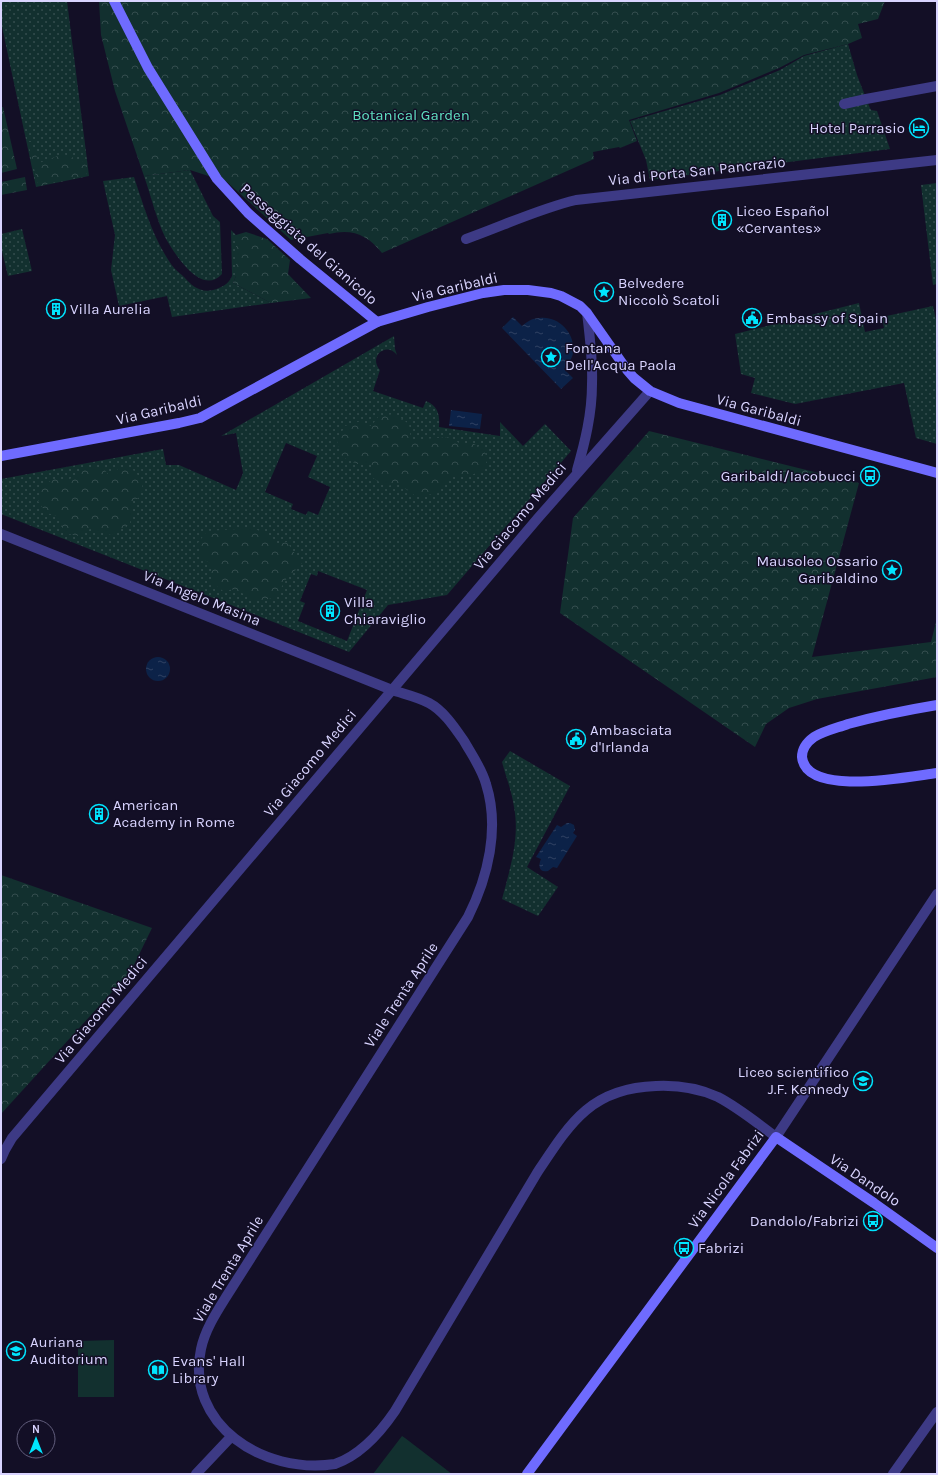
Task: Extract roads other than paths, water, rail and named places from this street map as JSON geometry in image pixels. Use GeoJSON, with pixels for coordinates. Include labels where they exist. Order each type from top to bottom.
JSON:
{"type":"FeatureCollection","features":[{"type":"Feature","properties":{"kind":"street","name":"Passeggiata del Gianicolo"},"geometry":{"type":"LineString","coordinates":[[114,1],[148,68],[217,179],[248,213],[300,260],[376,322]]}},
{"type":"Feature","properties":{"kind":"street"},"geometry":{"type":"LineString","coordinates":[[844,104],[937,86]]}},
{"type":"Feature","properties":{"kind":"street","name":"Via di Porta San Pancrazio"},"geometry":{"type":"LineString","coordinates":[[466,239],[542,210],[576,200],[937,160]]}},
{"type":"Feature","properties":{"kind":"street","name":"Via Garibaldi"},"geometry":{"type":"LineString","coordinates":[[1,456],[172,425],[200,418],[376,322],[483,293],[515,290],[540,291],[561,296],[580,306],[587,313],[627,370],[650,391],[679,403],[937,473]]}},
{"type":"Feature","properties":{"kind":"street"},"geometry":{"type":"LineString","coordinates":[[576,473],[586,438],[591,406],[592,365],[587,313]]}},
{"type":"Feature","properties":{"kind":"street","name":"Via Giacomo Medici"},"geometry":{"type":"LineString","coordinates":[[1,1160],[12,1138],[576,473],[650,391]]}},
{"type":"Feature","properties":{"kind":"street","name":"Via Angelo Masina"},"geometry":{"type":"LineString","coordinates":[[1,534],[392,690]]}},
{"type":"Feature","properties":{"kind":"street","name":"Viale Trenta Aprile"},"geometry":{"type":"LineString","coordinates":[[392,690],[429,703],[439,710],[454,728],[476,762],[486,784],[491,808],[491,839],[488,860],[479,892],[463,926],[235,1284],[208,1330],[200,1356],[199,1376],[202,1395],[209,1413],[221,1430],[229,1439],[262,1460],[276,1465],[303,1468],[328,1466],[343,1461],[371,1441],[395,1410],[526,1190],[554,1147],[580,1115],[603,1098],[620,1091],[650,1086],[692,1088],[719,1098],[776,1137]]}},
{"type":"Feature","properties":{"kind":"street"},"geometry":{"type":"LineString","coordinates":[[937,704],[862,720],[824,732],[813,737],[805,745],[802,756],[806,768],[814,774],[831,781],[845,782],[873,780],[937,773]]}},
{"type":"Feature","properties":{"kind":"street","name":"Via Nicola Fabrizi"},"geometry":{"type":"LineString","coordinates":[[527,1474],[776,1137],[937,894]]}},
{"type":"Feature","properties":{"kind":"street","name":"Via Dandolo"},"geometry":{"type":"LineString","coordinates":[[776,1137],[874,1203],[937,1248]]}},
{"type":"Feature","properties":{"kind":"street"},"geometry":{"type":"LineString","coordinates":[[894,1474],[937,1412]]}},
{"type":"Feature","properties":{"kind":"street"},"geometry":{"type":"LineString","coordinates":[[196,1474],[229,1439]]}},
{"type":"Feature","properties":{"kind":"water","name":"Fontana Dell'Acqua Paola"},"geometry":{"type":"Polygon","coordinates":[[[513,317],[522,326],[536,318],[553,319],[559,322],[569,332],[572,339],[573,353],[564,369],[573,378],[561,389],[502,328],[513,317]]]}},
{"type":"Feature","properties":{"kind":"water"},"geometry":{"type":"Polygon","coordinates":[[[451,410],[482,414],[480,429],[449,426],[451,410]]]}},
{"type":"Feature","properties":{"kind":"water"},"geometry":{"type":"Polygon","coordinates":[[[158,657],[163,658],[169,664],[169,674],[163,680],[158,681],[153,680],[147,674],[146,669],[147,664],[153,658],[158,657]]]}},
{"type":"Feature","properties":{"kind":"water"},"geometry":{"type":"Polygon","coordinates":[[[567,823],[574,825],[575,830],[573,833],[577,836],[557,868],[553,867],[548,871],[541,870],[541,859],[536,857],[557,825],[561,827],[567,823]]]}},
{"type":"Feature","properties":{"kind":"place","name":"Hotel Parrasio"},"geometry":{"type":"Point","coordinates":[919,128]}},
{"type":"Feature","properties":{"kind":"place","name":"Liceo Español «Cervantes»"},"geometry":{"type":"Point","coordinates":[722,220]}},
{"type":"Feature","properties":{"kind":"place","name":"Belvedere Niccolò Scatoli"},"geometry":{"type":"Point","coordinates":[604,292]}},
{"type":"Feature","properties":{"kind":"place","name":"Villa Aurelia"},"geometry":{"type":"Point","coordinates":[56,309]}},
{"type":"Feature","properties":{"kind":"place","name":"Embassy of Spain"},"geometry":{"type":"Point","coordinates":[752,318]}},
{"type":"Feature","properties":{"kind":"place","name":"Fontana Dell'Acqua Paola"},"geometry":{"type":"Point","coordinates":[551,357]}},
{"type":"Feature","properties":{"kind":"place","name":"Garibaldi/Iacobucci"},"geometry":{"type":"Point","coordinates":[870,476]}},
{"type":"Feature","properties":{"kind":"place","name":"Mausoleo Ossario Garibaldino"},"geometry":{"type":"Point","coordinates":[892,570]}},
{"type":"Feature","properties":{"kind":"place","name":"Villa Chiaraviglio"},"geometry":{"type":"Point","coordinates":[330,611]}},
{"type":"Feature","properties":{"kind":"place","name":"Ambasciata d'Irlanda"},"geometry":{"type":"Point","coordinates":[576,739]}},
{"type":"Feature","properties":{"kind":"place","name":"American Academy in Rome"},"geometry":{"type":"Point","coordinates":[99,814]}},
{"type":"Feature","properties":{"kind":"place","name":"Liceo scientifico J.F. Kennedy"},"geometry":{"type":"Point","coordinates":[863,1081]}},
{"type":"Feature","properties":{"kind":"place","name":"Dandolo/Fabrizi"},"geometry":{"type":"Point","coordinates":[873,1221]}},
{"type":"Feature","properties":{"kind":"place","name":"Fabrizi"},"geometry":{"type":"Point","coordinates":[684,1248]}},
{"type":"Feature","properties":{"kind":"place","name":"Auriana Auditorium"},"geometry":{"type":"Point","coordinates":[16,1351]}},
{"type":"Feature","properties":{"kind":"place","name":"Evans' Hall Library"},"geometry":{"type":"Point","coordinates":[158,1370]}},
{"type":"Feature","properties":{"kind":"park label","name":"Botanical Garden"},"geometry":{"type":"Point","coordinates":[411,115]}}]}
